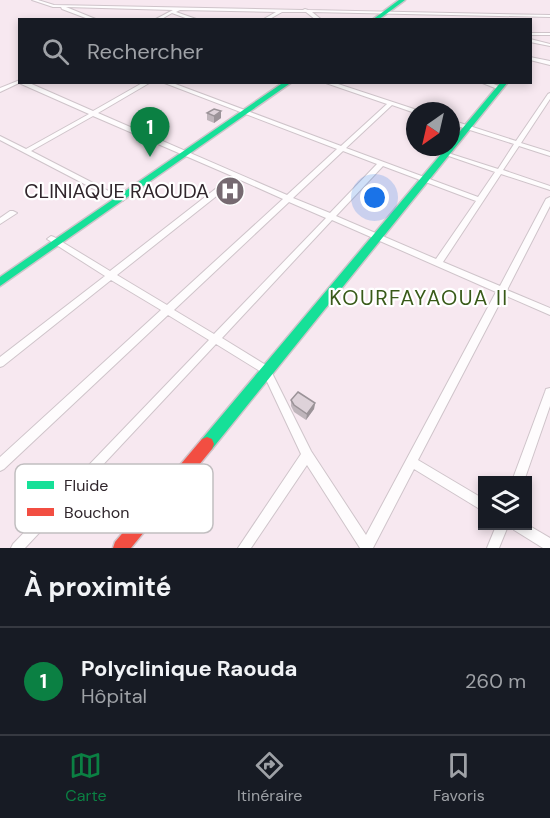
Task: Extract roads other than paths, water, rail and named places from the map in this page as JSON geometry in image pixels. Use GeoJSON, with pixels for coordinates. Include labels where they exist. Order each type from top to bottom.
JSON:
{"type":"FeatureCollection","features":[{"type":"Feature","properties":{"kind":"street"},"geometry":{"type":"LineString","coordinates":[[34,0],[90,18]]}},
{"type":"Feature","properties":{"kind":"street"},"geometry":{"type":"LineString","coordinates":[[386,14],[402,0]]}},
{"type":"Feature","properties":{"kind":"street"},"geometry":{"type":"LineString","coordinates":[[386,14],[409,0]]}},
{"type":"Feature","properties":{"kind":"street"},"geometry":{"type":"LineString","coordinates":[[160,18],[190,2]]}},
{"type":"Feature","properties":{"kind":"street"},"geometry":{"type":"LineString","coordinates":[[54,6],[550,16]]}},
{"type":"Feature","properties":{"kind":"street"},"geometry":{"type":"LineString","coordinates":[[268,18],[284,9]]}},
{"type":"Feature","properties":{"kind":"street"},"geometry":{"type":"LineString","coordinates":[[303,10],[317,18]]}},
{"type":"Feature","properties":{"kind":"street"},"geometry":{"type":"LineString","coordinates":[[172,12],[191,18]]}},
{"type":"Feature","properties":{"kind":"street"},"geometry":{"type":"LineString","coordinates":[[484,18],[488,14]]}},
{"type":"Feature","properties":{"kind":"street"},"geometry":{"type":"LineString","coordinates":[[532,34],[550,34]]}},
{"type":"Feature","properties":{"kind":"street"},"geometry":{"type":"LineString","coordinates":[[532,40],[550,45]]}},
{"type":"Feature","properties":{"kind":"street"},"geometry":{"type":"LineString","coordinates":[[532,58],[550,63]]}},
{"type":"Feature","properties":{"kind":"street"},"geometry":{"type":"LineString","coordinates":[[0,90],[18,83]]}},
{"type":"Feature","properties":{"kind":"street"},"geometry":{"type":"LineString","coordinates":[[25,84],[550,312]]}},
{"type":"Feature","properties":{"kind":"street"},"geometry":{"type":"LineString","coordinates":[[26,151],[146,84]]}},
{"type":"Feature","properties":{"kind":"street"},"geometry":{"type":"LineString","coordinates":[[169,84],[480,200]]}},
{"type":"Feature","properties":{"kind":"street"},"geometry":{"type":"LineString","coordinates":[[243,112],[278,84]]}},
{"type":"Feature","properties":{"kind":"street"},"geometry":{"type":"LineString","coordinates":[[0,282],[117,197],[216,129],[287,84]]}},
{"type":"Feature","properties":{"kind":"street"},"geometry":{"type":"LineString","coordinates":[[331,84],[406,108]]}},
{"type":"Feature","properties":{"kind":"street"},"geometry":{"type":"LineString","coordinates":[[460,137],[503,85]]}},
{"type":"Feature","properties":{"kind":"street"},"geometry":{"type":"LineString","coordinates":[[438,263],[550,95]]}},
{"type":"Feature","properties":{"kind":"street"},"geometry":{"type":"LineString","coordinates":[[0,465],[391,103]]}},
{"type":"Feature","properties":{"kind":"street"},"geometry":{"type":"LineString","coordinates":[[460,125],[550,154]]}},
{"type":"Feature","properties":{"kind":"street"},"geometry":{"type":"LineString","coordinates":[[0,138],[117,197]]}},
{"type":"Feature","properties":{"kind":"street"},"geometry":{"type":"LineString","coordinates":[[189,464],[444,156]]}},
{"type":"Feature","properties":{"kind":"street"},"geometry":{"type":"LineString","coordinates":[[452,156],[550,188]]}},
{"type":"Feature","properties":{"kind":"street"},"geometry":{"type":"LineString","coordinates":[[97,464],[382,163]]}},
{"type":"Feature","properties":{"kind":"street"},"geometry":{"type":"LineString","coordinates":[[0,363],[237,176]]}},
{"type":"Feature","properties":{"kind":"street"},"geometry":{"type":"LineString","coordinates":[[54,241],[266,370],[307,455],[367,548],[502,291],[545,218],[550,199]]}},
{"type":"Feature","properties":{"kind":"street"},"geometry":{"type":"LineString","coordinates":[[0,222],[14,213]]}},
{"type":"Feature","properties":{"kind":"street"},"geometry":{"type":"LineString","coordinates":[[0,273],[54,241]]}},
{"type":"Feature","properties":{"kind":"street"},"geometry":{"type":"LineString","coordinates":[[519,476],[550,392]]}},
{"type":"Feature","properties":{"kind":"street"},"geometry":{"type":"LineString","coordinates":[[244,548],[307,455]]}},
{"type":"Feature","properties":{"kind":"street"},"geometry":{"type":"LineString","coordinates":[[412,462],[478,501]]}},
{"type":"Feature","properties":{"kind":"street"},"geometry":{"type":"LineString","coordinates":[[493,548],[500,530]]}},
{"type":"Feature","properties":{"kind":"street"},"geometry":{"type":"LineString","coordinates":[[526,530],[550,545]]}},
{"type":"Feature","properties":{"kind":"street"},"geometry":{"type":"LineString","coordinates":[[17,548],[31,533]]}},
{"type":"Feature","properties":{"kind":"street"},"geometry":{"type":"LineString","coordinates":[[121,548],[133,533]]}},
{"type":"Feature","properties":{"kind":"place","name":"Polyclinique Raouda"},"geometry":{"type":"Point","coordinates":[150,157]}},
{"type":"Feature","properties":{"kind":"place","name":"CLINIAQUE RAOUDA"},"geometry":{"type":"Point","coordinates":[230,191]}},
{"type":"Feature","properties":{"kind":"district","name":"KOURFAYAOUA II"},"geometry":{"type":"Point","coordinates":[419,298]}}]}
